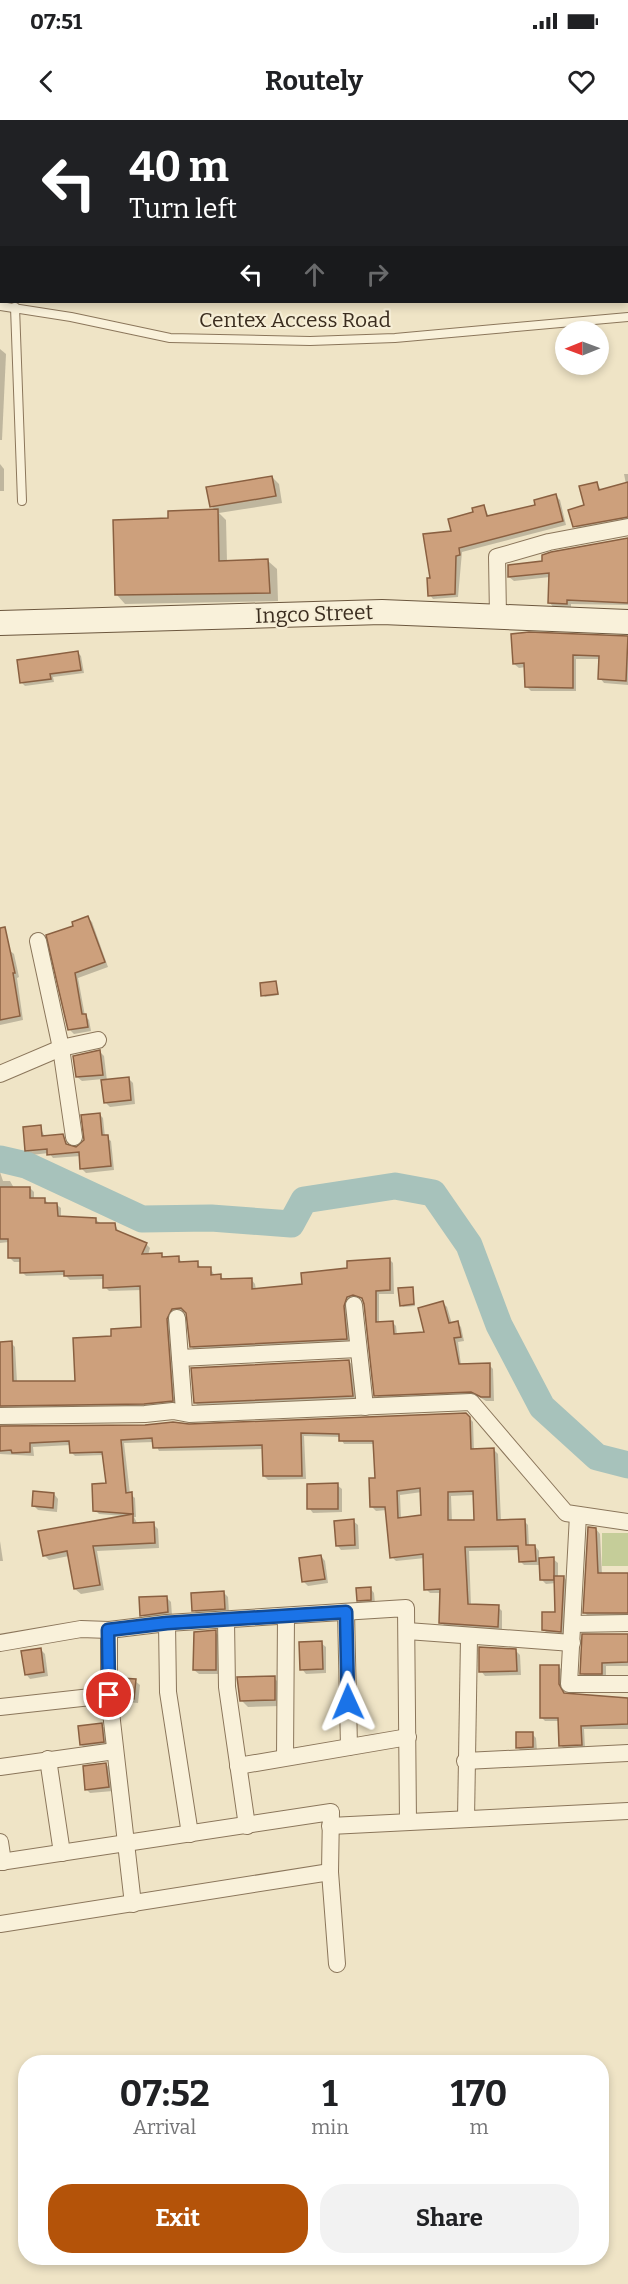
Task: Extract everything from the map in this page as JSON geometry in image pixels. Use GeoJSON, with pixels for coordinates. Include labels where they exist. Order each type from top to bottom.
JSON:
{"type":"FeatureCollection","features":[{"type":"Feature","properties":{"kind":"street"},"geometry":{"type":"LineString","coordinates":[[498,616],[497,557],[549,542],[628,527]]}},
{"type":"Feature","properties":{"kind":"street","name":"Ingco Street"},"geometry":{"type":"LineString","coordinates":[[0,623],[382,612],[628,622]]}},
{"type":"Feature","properties":{"kind":"street"},"geometry":{"type":"LineString","coordinates":[[38,941],[61,1048],[74,1137]]}},
{"type":"Feature","properties":{"kind":"street"},"geometry":{"type":"LineString","coordinates":[[1,1070],[61,1048],[98,1040]]}},
{"type":"Feature","properties":{"kind":"street"},"geometry":{"type":"LineString","coordinates":[[354,1305],[365,1407]]}},
{"type":"Feature","properties":{"kind":"street"},"geometry":{"type":"LineString","coordinates":[[177,1318],[184,1411]]}},
{"type":"Feature","properties":{"kind":"street"},"geometry":{"type":"LineString","coordinates":[[180,1358],[358,1349]]}},
{"type":"Feature","properties":{"kind":"street"},"geometry":{"type":"LineString","coordinates":[[0,1416],[184,1411],[189,1414],[471,1402],[566,1513],[628,1522]]}},
{"type":"Feature","properties":{"kind":"street"},"geometry":{"type":"LineString","coordinates":[[578,1515],[569,1684],[628,1684]]}},
{"type":"Feature","properties":{"kind":"street"},"geometry":{"type":"LineString","coordinates":[[0,1643],[81,1629],[108,1630],[167,1623],[406,1608],[408,1822]]}},
{"type":"Feature","properties":{"kind":"street"},"geometry":{"type":"LineString","coordinates":[[346,1612],[349,1747]]}},
{"type":"Feature","properties":{"kind":"street"},"geometry":{"type":"LineString","coordinates":[[285,1757],[286,1616]]}},
{"type":"Feature","properties":{"kind":"street"},"geometry":{"type":"LineString","coordinates":[[226,1621],[227,1687],[247,1826]]}},
{"type":"Feature","properties":{"kind":"street"},"geometry":{"type":"LineString","coordinates":[[167,1623],[168,1692],[190,1834]]}},
{"type":"Feature","properties":{"kind":"street"},"geometry":{"type":"LineString","coordinates":[[573,1624],[628,1623]]}},
{"type":"Feature","properties":{"kind":"street"},"geometry":{"type":"LineString","coordinates":[[108,1630],[109,1695],[133,1904]]}},
{"type":"Feature","properties":{"kind":"street"},"geometry":{"type":"LineString","coordinates":[[407,1631],[469,1638],[572,1644]]}},
{"type":"Feature","properties":{"kind":"street"},"geometry":{"type":"LineString","coordinates":[[466,1819],[465,1761],[469,1638]]}},
{"type":"Feature","properties":{"kind":"street"},"geometry":{"type":"LineString","coordinates":[[0,1707],[109,1695]]}},
{"type":"Feature","properties":{"kind":"street"},"geometry":{"type":"LineString","coordinates":[[238,1766],[408,1737]]}},
{"type":"Feature","properties":{"kind":"street"},"geometry":{"type":"LineString","coordinates":[[0,1767],[116,1751]]}},
{"type":"Feature","properties":{"kind":"street"},"geometry":{"type":"LineString","coordinates":[[465,1761],[628,1753]]}},
{"type":"Feature","properties":{"kind":"street"},"geometry":{"type":"LineString","coordinates":[[48,1759],[62,1853]]}},
{"type":"Feature","properties":{"kind":"street"},"geometry":{"type":"LineString","coordinates":[[330,1826],[628,1811]]}},
{"type":"Feature","properties":{"kind":"street"},"geometry":{"type":"LineString","coordinates":[[0,1842],[2,1862],[126,1845],[331,1812],[330,1872],[338,1964]]}},
{"type":"Feature","properties":{"kind":"street"},"geometry":{"type":"LineString","coordinates":[[0,1924],[330,1872]]}},
{"type":"Feature","properties":{"kind":"lane","name":"Centex Access Road"},"geometry":{"type":"LineString","coordinates":[[0,306],[170,338],[310,341],[395,338],[628,317]]}},
{"type":"Feature","properties":{"kind":"lane"},"geometry":{"type":"LineString","coordinates":[[15,307],[22,501]]}},
{"type":"Feature","properties":{"kind":"green space"},"geometry":{"type":"Polygon","coordinates":[[[602,1533],[628,1533],[628,1566],[602,1566],[602,1533]]]}},
{"type":"Feature","properties":{"kind":"building"},"geometry":{"type":"Polygon","coordinates":[[[272,476],[276,496],[210,507],[206,487],[272,476]]]}},
{"type":"Feature","properties":{"kind":"building"},"geometry":{"type":"Polygon","coordinates":[[[597,482],[599,490],[628,482],[628,517],[573,527],[568,510],[584,505],[579,486],[597,482]]]}},
{"type":"Feature","properties":{"kind":"building"},"geometry":{"type":"Polygon","coordinates":[[[556,494],[563,521],[459,548],[460,555],[456,556],[455,594],[428,596],[427,578],[430,578],[423,534],[451,531],[448,519],[473,512],[472,508],[484,505],[487,516],[535,505],[534,500],[556,494]]]}},
{"type":"Feature","properties":{"kind":"building"},"geometry":{"type":"Polygon","coordinates":[[[218,509],[219,561],[268,559],[270,593],[115,595],[113,520],[168,518],[168,511],[218,509]]]}},
{"type":"Feature","properties":{"kind":"building"},"geometry":{"type":"Polygon","coordinates":[[[628,538],[628,603],[567,600],[567,604],[548,603],[549,573],[508,577],[508,565],[542,561],[542,555],[551,552],[628,538]]]}},
{"type":"Feature","properties":{"kind":"building"},"geometry":{"type":"Polygon","coordinates":[[[529,632],[628,636],[626,681],[598,679],[599,656],[573,655],[573,688],[525,687],[524,663],[513,664],[511,634],[529,632]]]}},
{"type":"Feature","properties":{"kind":"building"},"geometry":{"type":"Polygon","coordinates":[[[78,651],[81,670],[50,674],[51,679],[20,683],[17,660],[78,651]]]}},
{"type":"Feature","properties":{"kind":"building"},"geometry":{"type":"Polygon","coordinates":[[[88,916],[105,962],[75,973],[82,1014],[86,1014],[88,1027],[68,1030],[46,935],[73,926],[72,922],[88,916]]]}},
{"type":"Feature","properties":{"kind":"building"},"geometry":{"type":"Polygon","coordinates":[[[5,927],[15,973],[13,973],[20,1016],[0,1020],[0,928],[5,927]]]}},
{"type":"Feature","properties":{"kind":"building"},"geometry":{"type":"Polygon","coordinates":[[[276,981],[278,994],[261,996],[260,983],[276,981]]]}},
{"type":"Feature","properties":{"kind":"building"},"geometry":{"type":"Polygon","coordinates":[[[100,1050],[103,1075],[76,1077],[73,1056],[100,1050]]]}},
{"type":"Feature","properties":{"kind":"building"},"geometry":{"type":"Polygon","coordinates":[[[129,1077],[131,1100],[104,1103],[101,1080],[129,1077]]]}},
{"type":"Feature","properties":{"kind":"building"},"geometry":{"type":"Polygon","coordinates":[[[100,1113],[102,1135],[108,1135],[111,1166],[80,1169],[79,1152],[47,1155],[47,1149],[25,1151],[23,1127],[41,1125],[42,1136],[63,1134],[66,1144],[76,1147],[84,1140],[81,1115],[100,1113]]]}},
{"type":"Feature","properties":{"kind":"building"},"geometry":{"type":"Polygon","coordinates":[[[0,1187],[30,1187],[30,1198],[45,1198],[45,1203],[57,1203],[58,1216],[96,1218],[96,1223],[115,1223],[116,1230],[147,1243],[142,1254],[162,1253],[162,1257],[179,1256],[179,1262],[198,1261],[198,1267],[211,1267],[211,1275],[221,1274],[221,1279],[252,1278],[252,1289],[302,1284],[301,1273],[347,1268],[347,1261],[390,1258],[390,1290],[376,1291],[376,1322],[393,1321],[394,1334],[424,1332],[418,1308],[443,1301],[449,1323],[458,1321],[461,1337],[454,1338],[459,1364],[490,1363],[490,1397],[481,1397],[471,1392],[374,1396],[364,1304],[362,1298],[353,1295],[347,1297],[344,1306],[347,1339],[190,1347],[186,1313],[181,1308],[172,1309],[167,1319],[173,1401],[144,1404],[0,1406],[0,1342],[12,1341],[13,1381],[75,1381],[73,1338],[111,1336],[111,1329],[141,1327],[140,1286],[103,1288],[103,1275],[64,1276],[64,1271],[20,1273],[20,1258],[8,1258],[8,1239],[0,1239],[0,1187]]]}},
{"type":"Feature","properties":{"kind":"building"},"geometry":{"type":"Polygon","coordinates":[[[413,1287],[414,1304],[400,1306],[398,1288],[413,1287]]]}},
{"type":"Feature","properties":{"kind":"building"},"geometry":{"type":"Polygon","coordinates":[[[349,1360],[353,1396],[194,1403],[191,1368],[349,1360]]]}},
{"type":"Feature","properties":{"kind":"building"},"geometry":{"type":"Polygon","coordinates":[[[466,1413],[470,1417],[471,1449],[494,1448],[497,1520],[525,1519],[526,1545],[535,1545],[536,1561],[519,1562],[518,1546],[465,1547],[468,1604],[499,1605],[498,1627],[439,1623],[440,1589],[424,1590],[423,1554],[390,1558],[385,1507],[370,1507],[369,1478],[375,1478],[373,1441],[339,1441],[339,1434],[301,1433],[302,1476],[263,1476],[262,1445],[153,1448],[152,1438],[121,1440],[126,1493],[132,1492],[133,1514],[93,1511],[92,1484],[106,1483],[102,1452],[70,1453],[69,1441],[30,1443],[30,1452],[0,1451],[0,1426],[145,1425],[173,1422],[189,1424],[466,1413]],[[420,1488],[397,1491],[398,1518],[421,1515],[420,1488]],[[473,1491],[448,1492],[448,1520],[474,1520],[473,1491]]]}},
{"type":"Feature","properties":{"kind":"building"},"geometry":{"type":"Polygon","coordinates":[[[338,1483],[338,1509],[307,1509],[307,1484],[338,1483]]]}},
{"type":"Feature","properties":{"kind":"building"},"geometry":{"type":"Polygon","coordinates":[[[33,1491],[54,1493],[53,1508],[32,1506],[33,1491]]]}},
{"type":"Feature","properties":{"kind":"building"},"geometry":{"type":"Polygon","coordinates":[[[133,1514],[133,1523],[154,1522],[155,1543],[93,1546],[100,1585],[74,1589],[67,1551],[43,1556],[38,1531],[133,1514]]]}},
{"type":"Feature","properties":{"kind":"building"},"geometry":{"type":"Polygon","coordinates":[[[354,1519],[355,1545],[336,1546],[334,1521],[354,1519]]]}},
{"type":"Feature","properties":{"kind":"building"},"geometry":{"type":"Polygon","coordinates":[[[588,1527],[596,1528],[598,1573],[628,1573],[628,1613],[583,1613],[588,1527]]]}},
{"type":"Feature","properties":{"kind":"building"},"geometry":{"type":"Polygon","coordinates":[[[321,1555],[325,1579],[302,1582],[299,1558],[321,1555]]]}},
{"type":"Feature","properties":{"kind":"building"},"geometry":{"type":"Polygon","coordinates":[[[554,1557],[554,1580],[540,1580],[539,1558],[554,1557]]]}},
{"type":"Feature","properties":{"kind":"building"},"geometry":{"type":"Polygon","coordinates":[[[554,1576],[564,1576],[561,1632],[542,1630],[542,1612],[555,1612],[554,1576]]]}},
{"type":"Feature","properties":{"kind":"building"},"geometry":{"type":"Polygon","coordinates":[[[371,1587],[371,1600],[357,1601],[356,1588],[371,1587]]]}},
{"type":"Feature","properties":{"kind":"building"},"geometry":{"type":"Polygon","coordinates":[[[224,1591],[225,1609],[192,1611],[191,1593],[224,1591]]]}},
{"type":"Feature","properties":{"kind":"building"},"geometry":{"type":"Polygon","coordinates":[[[167,1596],[168,1612],[140,1616],[139,1597],[167,1596]]]}},
{"type":"Feature","properties":{"kind":"building"},"geometry":{"type":"Polygon","coordinates":[[[216,1630],[216,1670],[193,1670],[194,1632],[216,1630]]]}},
{"type":"Feature","properties":{"kind":"building"},"geometry":{"type":"Polygon","coordinates":[[[582,1634],[628,1634],[628,1662],[602,1663],[602,1674],[580,1674],[582,1634]]]}},
{"type":"Feature","properties":{"kind":"building"},"geometry":{"type":"Polygon","coordinates":[[[322,1641],[323,1669],[300,1670],[299,1642],[322,1641]]]}},
{"type":"Feature","properties":{"kind":"building"},"geometry":{"type":"Polygon","coordinates":[[[479,1647],[516,1649],[517,1671],[479,1672],[479,1647]]]}},
{"type":"Feature","properties":{"kind":"building"},"geometry":{"type":"Polygon","coordinates":[[[41,1648],[44,1672],[25,1675],[21,1651],[41,1648]]]}},
{"type":"Feature","properties":{"kind":"building"},"geometry":{"type":"Polygon","coordinates":[[[540,1665],[559,1665],[559,1684],[564,1693],[628,1698],[628,1724],[581,1726],[582,1745],[559,1746],[558,1718],[540,1718],[540,1665]]]}},
{"type":"Feature","properties":{"kind":"building"},"geometry":{"type":"Polygon","coordinates":[[[275,1676],[275,1700],[240,1701],[237,1677],[275,1676]]]}},
{"type":"Feature","properties":{"kind":"building"},"geometry":{"type":"Polygon","coordinates":[[[120,1678],[136,1679],[134,1699],[120,1698],[120,1678]]]}},
{"type":"Feature","properties":{"kind":"building"},"geometry":{"type":"Polygon","coordinates":[[[102,1723],[104,1742],[80,1745],[78,1726],[102,1723]]]}},
{"type":"Feature","properties":{"kind":"building"},"geometry":{"type":"Polygon","coordinates":[[[516,1732],[533,1732],[533,1747],[516,1748],[516,1732]]]}},
{"type":"Feature","properties":{"kind":"building"},"geometry":{"type":"Polygon","coordinates":[[[106,1763],[109,1787],[85,1790],[83,1766],[106,1763]]]}},
{"type":"Feature","properties":{"kind":"waterway"},"geometry":{"type":"LineString","coordinates":[[0,1159],[26,1165],[142,1219],[211,1218],[291,1224],[304,1200],[395,1186],[433,1193],[469,1245],[499,1325],[542,1407],[597,1457],[628,1465]]}},
{"type":"Feature","properties":{"kind":"route"},"geometry":{"type":"LineString","coordinates":[[109,1695],[108,1630],[167,1623],[346,1612],[348,1702]]}}]}
